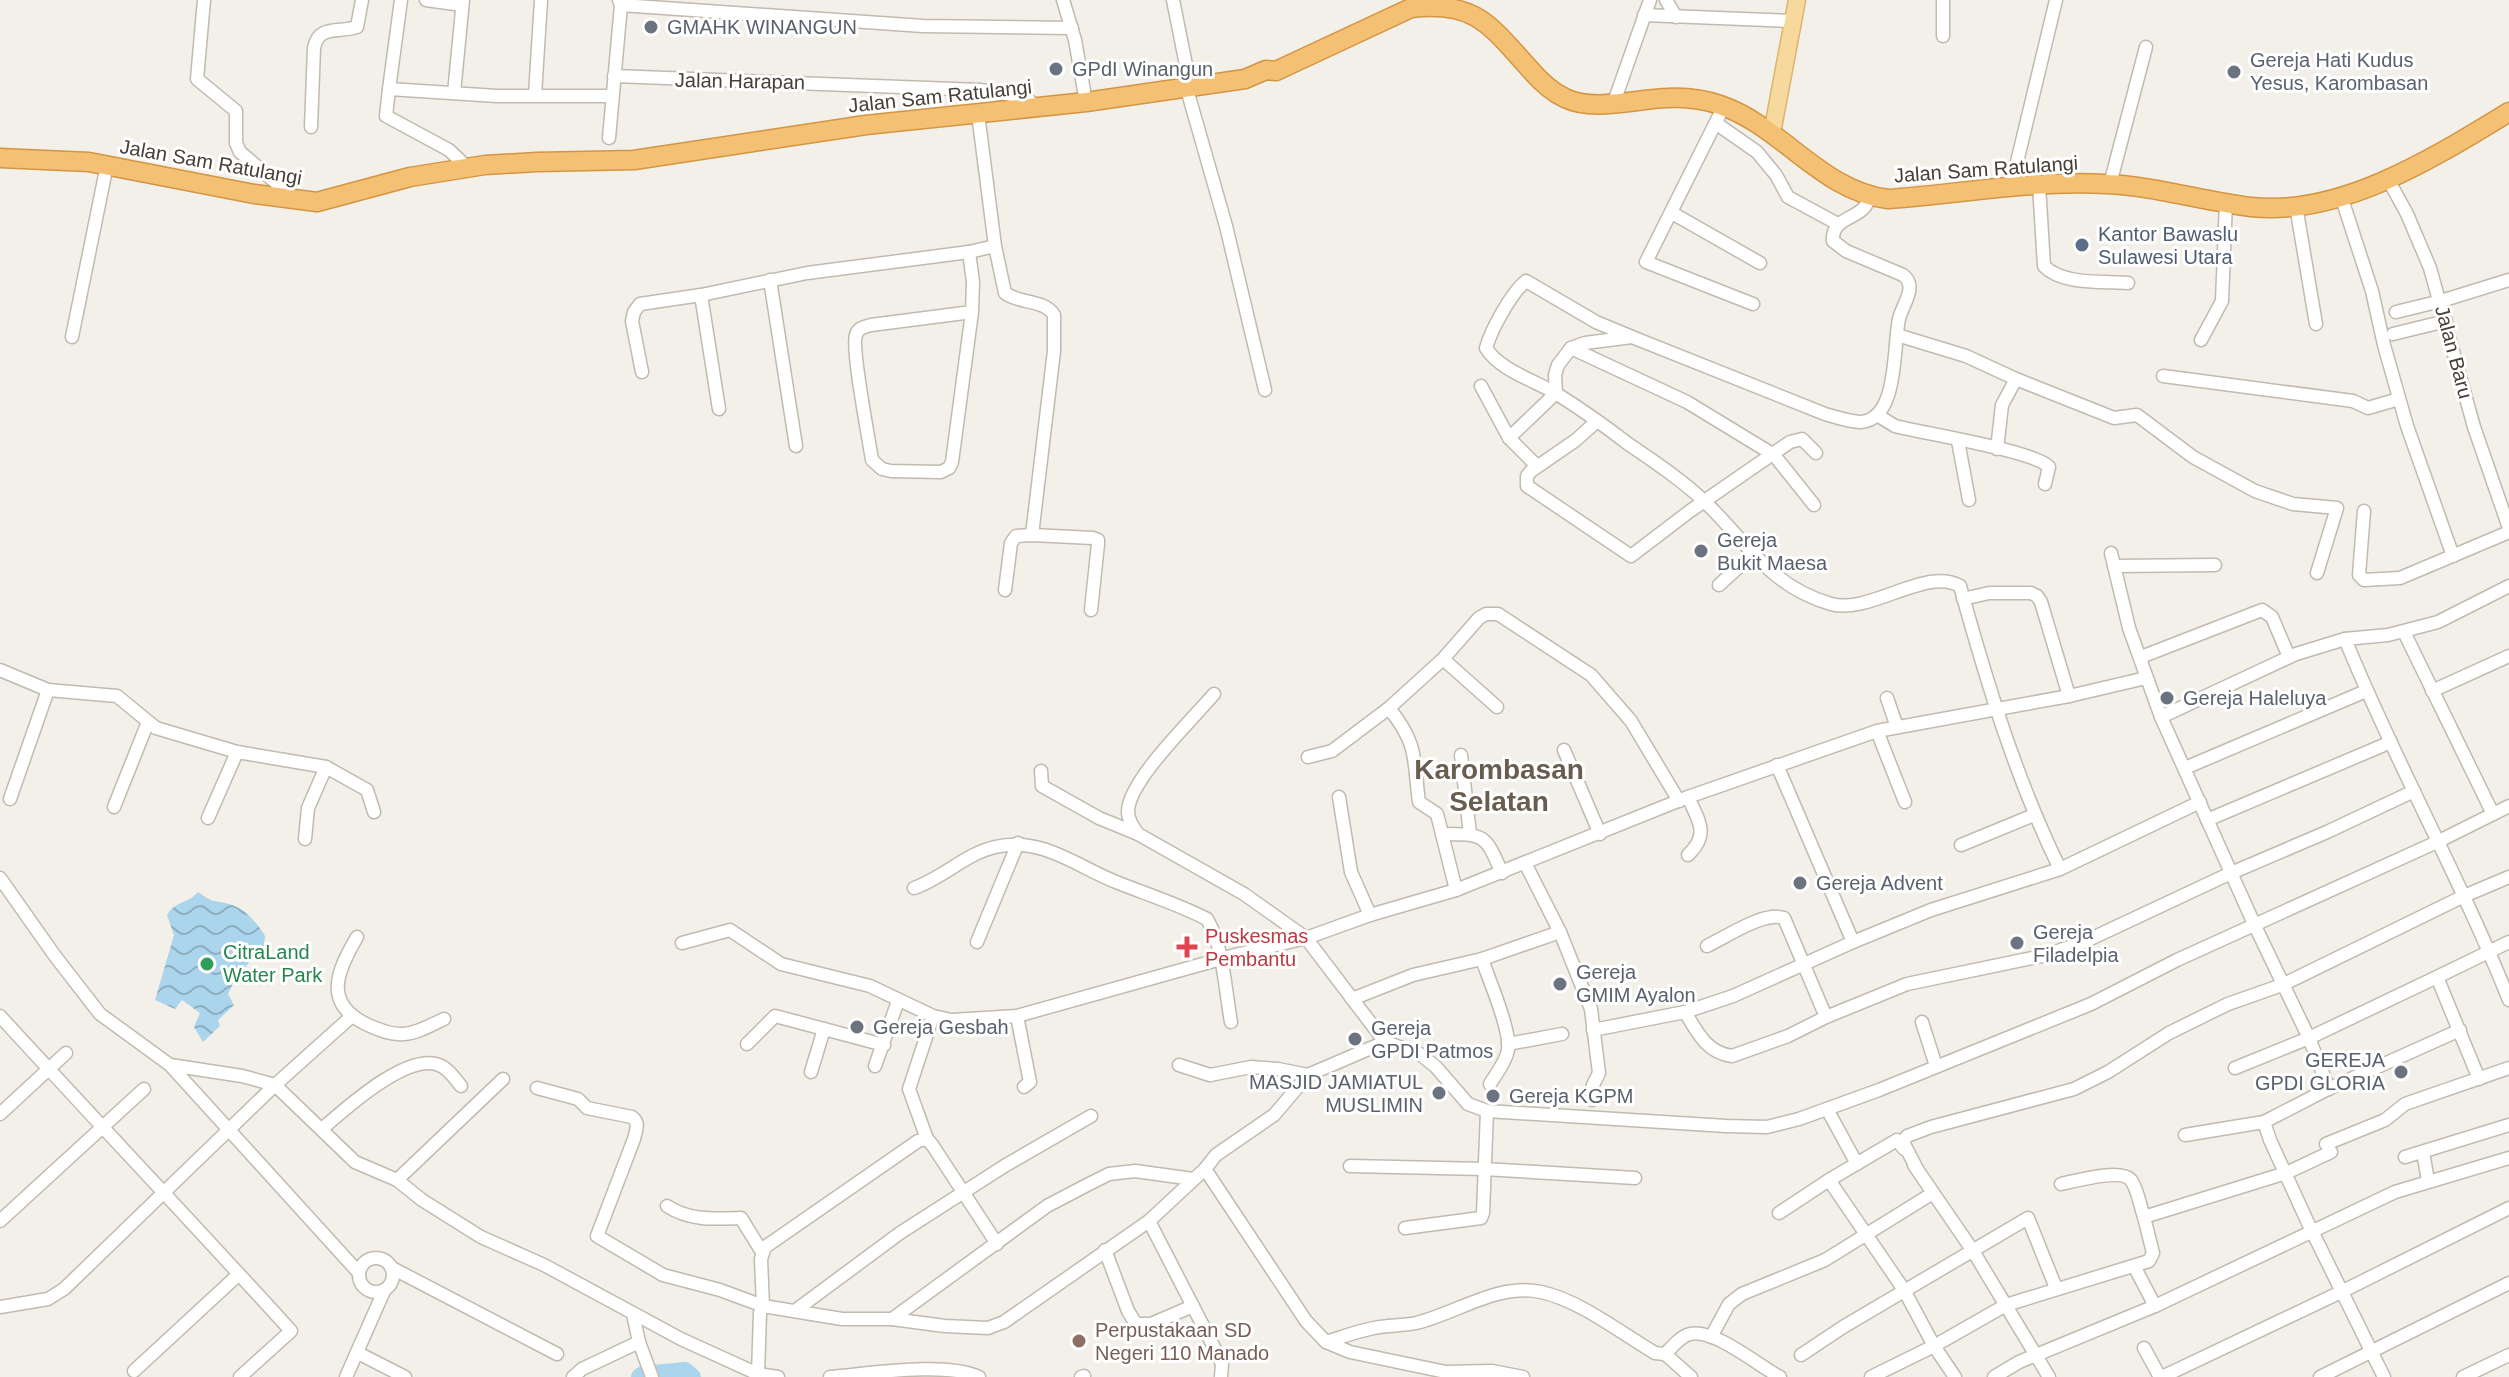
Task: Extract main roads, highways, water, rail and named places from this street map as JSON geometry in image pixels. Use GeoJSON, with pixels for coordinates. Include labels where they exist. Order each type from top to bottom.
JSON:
{"type":"FeatureCollection","features":[{"type":"Feature","properties":{"kind":"highway","name":"Jalan Sam Ratulangi"},"geometry":{"type":"LineString","coordinates":[[0,158],[107,165],[297,201],[321,201],[410,177],[468,168],[537,162],[634,160],[866,125],[1086,102],[1245,79],[1266,70],[1276,71],[1411,8],[1455,4],[1486,24],[1552,91],[1568,100],[1588,105],[1692,98],[1720,115],[1772,133],[1837,182],[1869,197],[1888,199],[2039,185],[2110,184],[2250,206],[2296,206],[2389,181],[2509,112]]}},
{"type":"Feature","properties":{"kind":"main road"},"geometry":{"type":"LineString","coordinates":[[1772,133],[1797,0]]}},
{"type":"Feature","properties":{"kind":"water","name":"CitraLand Water Park"},"geometry":{"type":"Polygon","coordinates":[[[198,892],[210,900],[245,912],[265,936],[263,951],[256,955],[249,954],[251,960],[228,994],[234,1005],[218,1020],[220,1026],[203,1042],[194,1027],[200,1013],[182,1000],[175,1009],[155,1000],[174,935],[167,915],[198,892]]]}},
{"type":"Feature","properties":{"kind":"waterway"},"geometry":{"type":"LineString","coordinates":[[640,1377],[685,1371],[692,1377]]}},
{"type":"Feature","properties":{"kind":"place","name":"GMAHK WINANGUN"},"geometry":{"type":"Point","coordinates":[651,27]}},
{"type":"Feature","properties":{"kind":"place","name":"GPdI Winangun"},"geometry":{"type":"Point","coordinates":[1056,69]}},
{"type":"Feature","properties":{"kind":"place","name":"Gereja Hati Kudus Yesus, Karombasan"},"geometry":{"type":"Point","coordinates":[2234,72]}},
{"type":"Feature","properties":{"kind":"place","name":"Kantor Bawaslu Sulawesi Utara"},"geometry":{"type":"Point","coordinates":[2082,245]}},
{"type":"Feature","properties":{"kind":"place","name":"Gereja Bukit Maesa"},"geometry":{"type":"Point","coordinates":[1701,551]}},
{"type":"Feature","properties":{"kind":"place","name":"Gereja Haleluya"},"geometry":{"type":"Point","coordinates":[2167,698]}},
{"type":"Feature","properties":{"kind":"place","name":"Gereja Advent"},"geometry":{"type":"Point","coordinates":[1800,883]}},
{"type":"Feature","properties":{"kind":"place","name":"Gereja Filadelpia"},"geometry":{"type":"Point","coordinates":[2017,943]}},
{"type":"Feature","properties":{"kind":"place","name":"Puskesmas Pembantu"},"geometry":{"type":"Point","coordinates":[1187,947]}},
{"type":"Feature","properties":{"kind":"place","name":"CitraLand Water Park"},"geometry":{"type":"Point","coordinates":[207,964]}},
{"type":"Feature","properties":{"kind":"place","name":"Gereja GMIM Ayalon"},"geometry":{"type":"Point","coordinates":[1560,984]}},
{"type":"Feature","properties":{"kind":"place","name":"Gereja Gesbah"},"geometry":{"type":"Point","coordinates":[857,1027]}},
{"type":"Feature","properties":{"kind":"place","name":"Gereja GPDI Patmos"},"geometry":{"type":"Point","coordinates":[1355,1039]}},
{"type":"Feature","properties":{"kind":"place","name":"GEREJA GPDI GLORIA"},"geometry":{"type":"Point","coordinates":[2401,1072]}},
{"type":"Feature","properties":{"kind":"place","name":"MASJID JAMIATUL MUSLIMIN"},"geometry":{"type":"Point","coordinates":[1439,1093]}},
{"type":"Feature","properties":{"kind":"place","name":"Gereja KGPM"},"geometry":{"type":"Point","coordinates":[1493,1096]}},
{"type":"Feature","properties":{"kind":"place","name":"Perpustakaan SD Negeri 110 Manado"},"geometry":{"type":"Point","coordinates":[1079,1341]}},
{"type":"Feature","properties":{"kind":"district","name":"Karombasan Selatan"},"geometry":{"type":"Point","coordinates":[1499,785]}}]}
